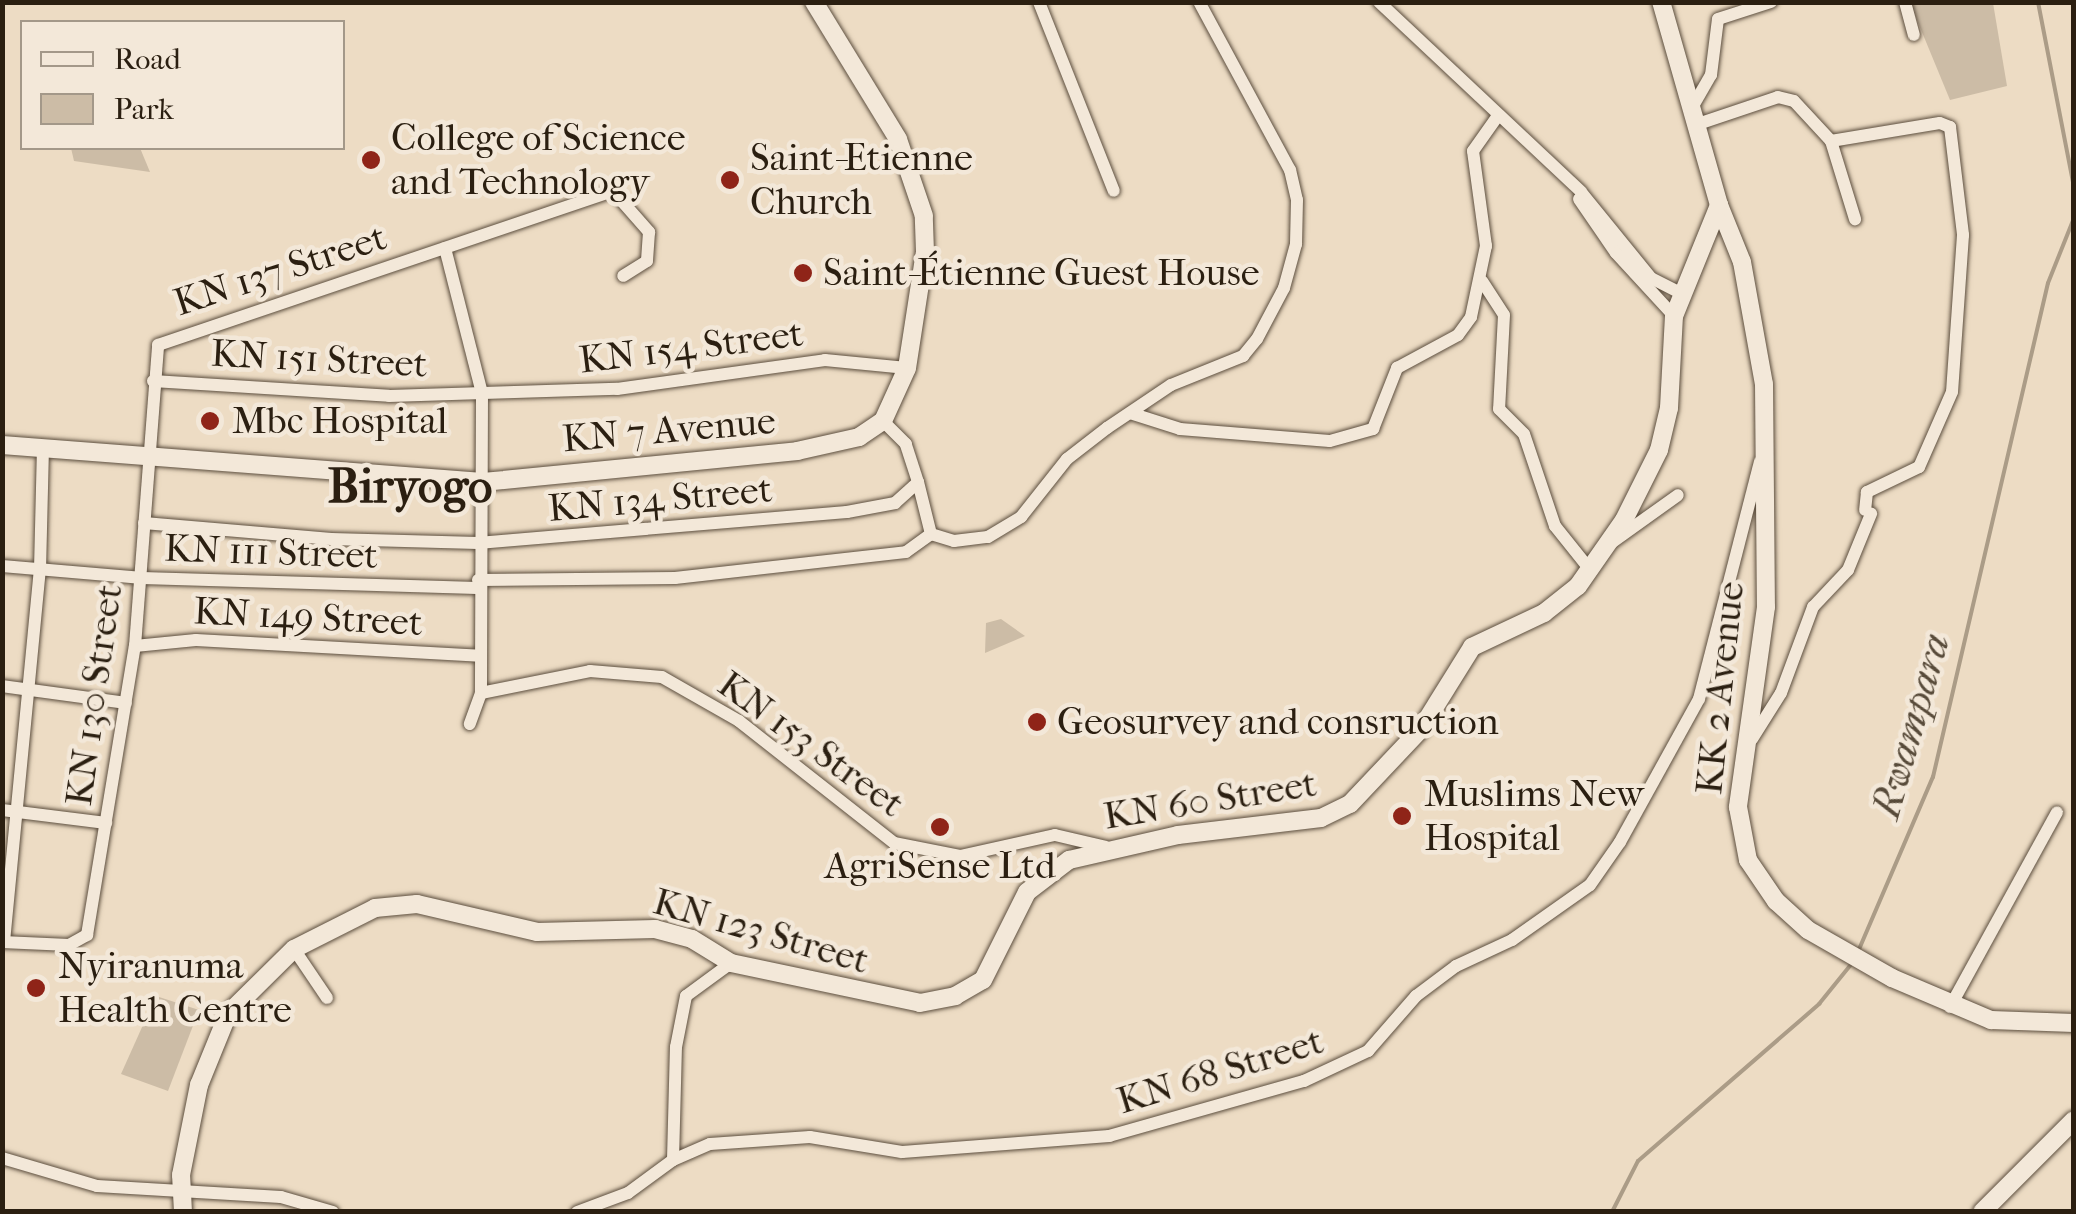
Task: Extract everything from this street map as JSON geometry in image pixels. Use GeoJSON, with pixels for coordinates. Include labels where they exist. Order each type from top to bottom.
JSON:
{"type":"FeatureCollection","features":[{"type":"Feature","properties":{"kind":"main road"},"geometry":{"type":"LineString","coordinates":[[814,2],[898,139],[918,188],[925,252],[907,368],[883,421]]}},
{"type":"Feature","properties":{"kind":"main road","name":"KK 2 Avenue"},"geometry":{"type":"LineString","coordinates":[[1661,3],[1719,204],[1742,262],[1760,343],[1766,436],[1766,607],[1752,739],[1738,807],[1748,860],[1776,901],[1818,936],[1950,1006],[2024,1026],[2074,1023]]}},
{"type":"Feature","properties":{"kind":"main road"},"geometry":{"type":"LineString","coordinates":[[1719,204],[1708,234],[1742,262]]}},
{"type":"Feature","properties":{"kind":"main road","name":"KN 60 Street"},"geometry":{"type":"LineString","coordinates":[[1008,930],[1038,880],[1106,847],[1337,813],[1391,766],[1472,647],[1558,603],[1590,572],[1659,450],[1669,408],[1674,316],[1708,234]]}},
{"type":"Feature","properties":{"kind":"main road","name":"KN 7 Avenue"},"geometry":{"type":"LineString","coordinates":[[2,444],[483,482],[797,451],[842,443],[883,421]]}},
{"type":"Feature","properties":{"kind":"main road","name":"KN 123 Street"},"geometry":{"type":"LineString","coordinates":[[184,1212],[181,1190],[199,1085],[219,1028],[247,990],[294,949],[375,908],[417,904],[511,930],[655,928],[692,939],[732,962],[920,1003],[955,996],[983,980],[1008,930]]}},
{"type":"Feature","properties":{"kind":"main road"},"geometry":{"type":"LineString","coordinates":[[1982,1212],[2074,1120]]}},
{"type":"Feature","properties":{"kind":"street"},"geometry":{"type":"LineString","coordinates":[[1038,2],[1114,191]]}},
{"type":"Feature","properties":{"kind":"street"},"geometry":{"type":"LineString","coordinates":[[883,421],[906,444],[931,534],[976,541],[1006,529],[1067,459],[1130,413],[1192,374],[1244,356],[1284,288],[1296,244],[1290,170],[1200,2]]}},
{"type":"Feature","properties":{"kind":"street"},"geometry":{"type":"LineString","coordinates":[[1379,2],[1497,118],[1565,176],[1651,278],[1682,294]]}},
{"type":"Feature","properties":{"kind":"street"},"geometry":{"type":"LineString","coordinates":[[1695,115],[1712,75],[1718,19],[1770,2]]}},
{"type":"Feature","properties":{"kind":"street"},"geometry":{"type":"LineString","coordinates":[[1905,2],[1914,35]]}},
{"type":"Feature","properties":{"kind":"street"},"geometry":{"type":"LineString","coordinates":[[1695,115],[1789,98],[1831,141],[1855,219]]}},
{"type":"Feature","properties":{"kind":"street"},"geometry":{"type":"LineString","coordinates":[[1130,413],[1180,428],[1330,442],[1362,436],[1373,429],[1396,368],[1458,335],[1471,317],[1482,281],[1486,246],[1473,151],[1497,118]]}},
{"type":"Feature","properties":{"kind":"street"},"geometry":{"type":"LineString","coordinates":[[1752,739],[1780,693],[1813,607],[1848,570],[1868,512],[1867,492],[1919,466],[1952,392],[1964,235],[1950,127],[1940,123],[1831,141]]}},
{"type":"Feature","properties":{"kind":"street"},"geometry":{"type":"LineString","coordinates":[[1565,176],[1616,253],[1674,316]]}},
{"type":"Feature","properties":{"kind":"street","name":"KN 137 Street"},"geometry":{"type":"LineString","coordinates":[[150,454],[154,353],[168,338],[614,191],[646,221],[647,261],[623,276]]}},
{"type":"Feature","properties":{"kind":"street"},"geometry":{"type":"LineString","coordinates":[[445,248],[482,393],[480,693],[470,724]]}},
{"type":"Feature","properties":{"kind":"street"},"geometry":{"type":"LineString","coordinates":[[1482,281],[1504,315],[1499,409],[1524,434],[1554,526],[1590,572]]}},
{"type":"Feature","properties":{"kind":"street","name":"KN 154 Street"},"geometry":{"type":"LineString","coordinates":[[482,393],[676,384],[799,362],[907,368]]}},
{"type":"Feature","properties":{"kind":"street","name":"KN 151 Street"},"geometry":{"type":"LineString","coordinates":[[153,381],[389,396],[482,393]]}},
{"type":"Feature","properties":{"kind":"street","name":"KN 68 Street"},"geometry":{"type":"LineString","coordinates":[[577,1212],[645,1184],[674,1160],[710,1144],[766,1137],[902,1152],[1109,1136],[1304,1081],[1368,1051],[1416,996],[1456,966],[1512,940],[1590,885],[1620,842],[1698,699],[1766,436]]}},
{"type":"Feature","properties":{"kind":"street"},"geometry":{"type":"LineString","coordinates":[[3,942],[8,810],[29,688],[40,570],[43,447]]}},
{"type":"Feature","properties":{"kind":"street","name":"KN 130 Street"},"geometry":{"type":"LineString","coordinates":[[3,942],[82,942],[134,646],[150,454]]}},
{"type":"Feature","properties":{"kind":"street","name":"KN 134 Street"},"geometry":{"type":"LineString","coordinates":[[144,523],[330,540],[478,543],[846,512],[895,504],[918,482]]}},
{"type":"Feature","properties":{"kind":"street"},"geometry":{"type":"LineString","coordinates":[[1608,544],[1654,518],[1678,495]]}},
{"type":"Feature","properties":{"kind":"street","name":"KN 111 Street"},"geometry":{"type":"LineString","coordinates":[[2,566],[142,578],[478,584],[675,578],[906,552],[931,534]]}},
{"type":"Feature","properties":{"kind":"street","name":"KN 149 Street"},"geometry":{"type":"LineString","coordinates":[[134,646],[196,640],[480,656]]}},
{"type":"Feature","properties":{"kind":"street","name":"KN 153 Street"},"geometry":{"type":"LineString","coordinates":[[480,693],[590,671],[662,677],[738,721],[894,843],[960,856],[1055,835],[1106,847]]}},
{"type":"Feature","properties":{"kind":"street"},"geometry":{"type":"LineString","coordinates":[[2,686],[126,703]]}},
{"type":"Feature","properties":{"kind":"street"},"geometry":{"type":"LineString","coordinates":[[8,810],[106,822]]}},
{"type":"Feature","properties":{"kind":"street"},"geometry":{"type":"LineString","coordinates":[[1950,1006],[2057,812]]}},
{"type":"Feature","properties":{"kind":"street"},"geometry":{"type":"LineString","coordinates":[[294,949],[327,998]]}},
{"type":"Feature","properties":{"kind":"street"},"geometry":{"type":"LineString","coordinates":[[674,1160],[676,1048],[686,996],[732,962]]}},
{"type":"Feature","properties":{"kind":"street"},"geometry":{"type":"LineString","coordinates":[[2,1158],[98,1186],[281,1197],[333,1212]]}},
{"type":"Feature","properties":{"kind":"green space"},"geometry":{"type":"Polygon","coordinates":[[[1910,3],[1993,3],[2007,86],[1950,100],[1910,3]]]}},
{"type":"Feature","properties":{"kind":"green space"},"geometry":{"type":"Polygon","coordinates":[[[71,150],[141,150],[150,172],[74,161],[71,150]]]}},
{"type":"Feature","properties":{"kind":"green space"},"geometry":{"type":"Polygon","coordinates":[[[1001,619],[1025,636],[985,653],[986,623],[1001,619]]]}},
{"type":"Feature","properties":{"kind":"green space"},"geometry":{"type":"Polygon","coordinates":[[[156,996],[199,1010],[168,1091],[121,1074],[156,996]]]}},
{"type":"Feature","properties":{"kind":"waterway","name":"Rwampara"},"geometry":{"type":"LineString","coordinates":[[2038,2],[2074,187]]}},
{"type":"Feature","properties":{"kind":"waterway","name":"Rwampara"},"geometry":{"type":"LineString","coordinates":[[1857,954],[1933,777],[2048,283],[2074,218]]}},
{"type":"Feature","properties":{"kind":"waterway","name":"Rwampara"},"geometry":{"type":"LineString","coordinates":[[1612,1212],[1638,1161],[1819,1004],[1853,962]]}},
{"type":"Feature","properties":{"kind":"place","name":"College of Science and Technology"},"geometry":{"type":"Point","coordinates":[371,160]}},
{"type":"Feature","properties":{"kind":"place","name":"Saint-Etienne Church"},"geometry":{"type":"Point","coordinates":[730,180]}},
{"type":"Feature","properties":{"kind":"place","name":"Saint-Étienne Guest House"},"geometry":{"type":"Point","coordinates":[803,273]}},
{"type":"Feature","properties":{"kind":"place","name":"Mbc Hospital"},"geometry":{"type":"Point","coordinates":[210,421]}},
{"type":"Feature","properties":{"kind":"place","name":"Geosurvey and consruction"},"geometry":{"type":"Point","coordinates":[1037,722]}},
{"type":"Feature","properties":{"kind":"place","name":"Muslims New Hospital"},"geometry":{"type":"Point","coordinates":[1402,816]}},
{"type":"Feature","properties":{"kind":"place","name":"AgriSense Ltd"},"geometry":{"type":"Point","coordinates":[940,827]}},
{"type":"Feature","properties":{"kind":"place","name":"Nyiranuma Health Centre"},"geometry":{"type":"Point","coordinates":[36,988]}},
{"type":"Feature","properties":{"kind":"district","name":"Biryogo"},"geometry":{"type":"Point","coordinates":[410,487]}}]}
